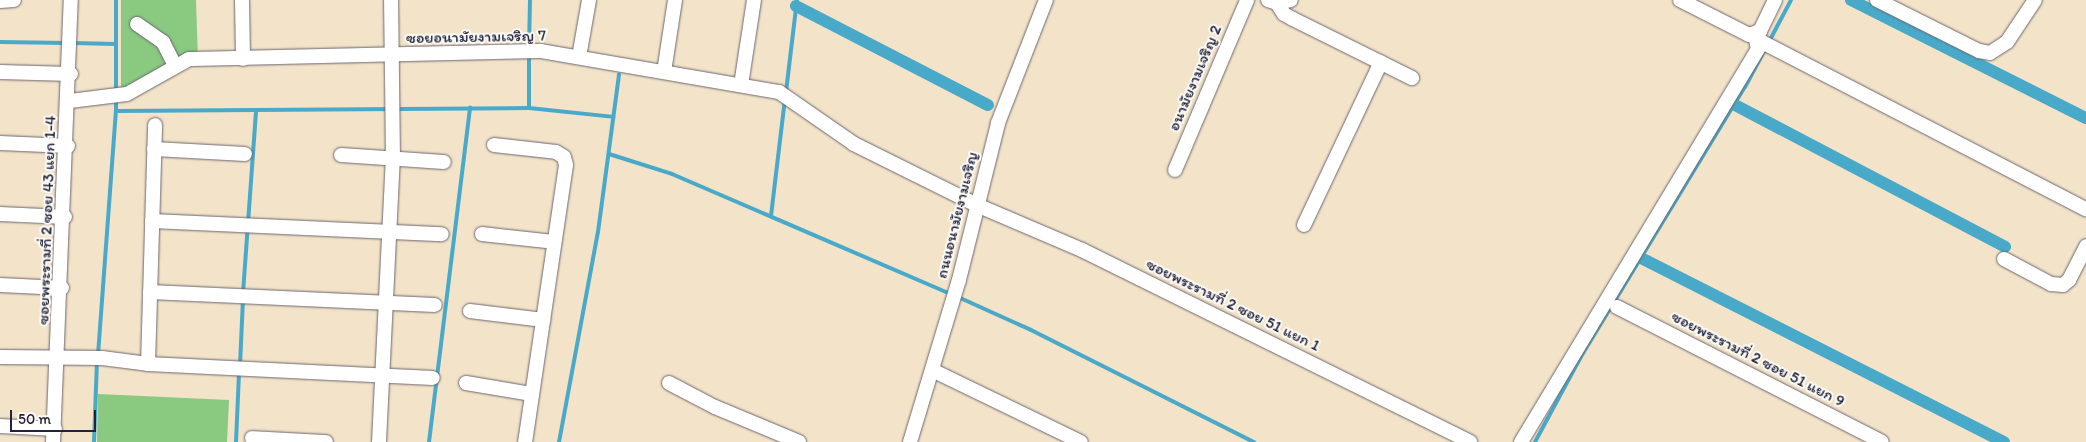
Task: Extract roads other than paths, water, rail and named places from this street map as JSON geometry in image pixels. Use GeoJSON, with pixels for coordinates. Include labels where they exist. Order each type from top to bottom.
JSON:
{"type":"FeatureCollection","features":[{"type":"Feature","properties":{"kind":"street"},"geometry":{"type":"LineString","coordinates":[[0,0],[14,0]]}},
{"type":"Feature","properties":{"kind":"street","name":"ซอยพระรามที่ 2 ซอย 43 แยก 1-4"},"geometry":{"type":"LineString","coordinates":[[54,435],[70,101],[71,0]]}},
{"type":"Feature","properties":{"kind":"street"},"geometry":{"type":"LineString","coordinates":[[242,0],[243,59]]}},
{"type":"Feature","properties":{"kind":"street"},"geometry":{"type":"LineString","coordinates":[[379,442],[393,159],[394,100],[391,0]]}},
{"type":"Feature","properties":{"kind":"street"},"geometry":{"type":"LineString","coordinates":[[579,57],[589,0]]}},
{"type":"Feature","properties":{"kind":"street"},"geometry":{"type":"LineString","coordinates":[[664,72],[675,0]]}},
{"type":"Feature","properties":{"kind":"street"},"geometry":{"type":"LineString","coordinates":[[741,85],[754,0]]}},
{"type":"Feature","properties":{"kind":"street","name":"อนามัยงามเจริญ 2"},"geometry":{"type":"LineString","coordinates":[[1175,170],[1247,0]]}},
{"type":"Feature","properties":{"kind":"street"},"geometry":{"type":"LineString","coordinates":[[1272,1],[1291,0]]}},
{"type":"Feature","properties":{"kind":"street"},"geometry":{"type":"LineString","coordinates":[[1680,0],[1749,35],[1755,35],[1762,42],[2086,210]]}},
{"type":"Feature","properties":{"kind":"street"},"geometry":{"type":"LineString","coordinates":[[1521,442],[1758,49],[1755,35],[1775,0]]}},
{"type":"Feature","properties":{"kind":"street"},"geometry":{"type":"LineString","coordinates":[[1877,0],[1979,52],[1990,53],[2007,42],[2035,0]]}},
{"type":"Feature","properties":{"kind":"street","name":"ถนนอนามัยงามเจริญ"},"geometry":{"type":"LineString","coordinates":[[910,442],[934,371],[979,206],[998,124],[1042,1]]}},
{"type":"Feature","properties":{"kind":"street"},"geometry":{"type":"LineString","coordinates":[[1272,1],[1284,14],[1293,19],[1412,78]]}},
{"type":"Feature","properties":{"kind":"street"},"geometry":{"type":"LineString","coordinates":[[137,24],[164,42],[175,66]]}},
{"type":"Feature","properties":{"kind":"street","name":"ซอยอนามัยงามเจริญ 7"},"geometry":{"type":"LineString","coordinates":[[70,101],[126,94],[189,59],[392,56],[534,51],[579,57],[779,92],[854,144],[979,206]]}},
{"type":"Feature","properties":{"kind":"street"},"geometry":{"type":"LineString","coordinates":[[1304,225],[1381,62]]}},
{"type":"Feature","properties":{"kind":"street"},"geometry":{"type":"LineString","coordinates":[[0,72],[71,74]]}},
{"type":"Feature","properties":{"kind":"street"},"geometry":{"type":"LineString","coordinates":[[148,364],[155,125]]}},
{"type":"Feature","properties":{"kind":"street"},"geometry":{"type":"LineString","coordinates":[[0,143],[68,146]]}},
{"type":"Feature","properties":{"kind":"street"},"geometry":{"type":"LineString","coordinates":[[494,146],[556,152],[564,157],[566,165],[525,442]]}},
{"type":"Feature","properties":{"kind":"street"},"geometry":{"type":"LineString","coordinates":[[154,149],[245,154]]}},
{"type":"Feature","properties":{"kind":"street"},"geometry":{"type":"LineString","coordinates":[[341,155],[444,162]]}},
{"type":"Feature","properties":{"kind":"street","name":"ซอยพระรามที่ 2 ซอย 51 แยก 1"},"geometry":{"type":"LineString","coordinates":[[979,206],[1082,250],[1470,442]]}},
{"type":"Feature","properties":{"kind":"street"},"geometry":{"type":"LineString","coordinates":[[0,214],[65,217]]}},
{"type":"Feature","properties":{"kind":"street"},"geometry":{"type":"LineString","coordinates":[[152,222],[390,230],[442,234]]}},
{"type":"Feature","properties":{"kind":"street"},"geometry":{"type":"LineString","coordinates":[[482,234],[554,242]]}},
{"type":"Feature","properties":{"kind":"street"},"geometry":{"type":"LineString","coordinates":[[2004,259],[2051,284],[2063,286],[2069,280],[2086,246]]}},
{"type":"Feature","properties":{"kind":"street"},"geometry":{"type":"LineString","coordinates":[[0,285],[62,288]]}},
{"type":"Feature","properties":{"kind":"street"},"geometry":{"type":"LineString","coordinates":[[150,292],[435,304]]}},
{"type":"Feature","properties":{"kind":"street","name":"ซอยพระรามที่ 2 ซอย 51 แยก 9"},"geometry":{"type":"LineString","coordinates":[[1617,307],[1882,442]]}},
{"type":"Feature","properties":{"kind":"street"},"geometry":{"type":"LineString","coordinates":[[470,311],[543,320]]}},
{"type":"Feature","properties":{"kind":"street"},"geometry":{"type":"LineString","coordinates":[[0,357],[102,358],[148,364],[383,373],[432,378]]}},
{"type":"Feature","properties":{"kind":"street"},"geometry":{"type":"LineString","coordinates":[[934,371],[1081,442]]}},
{"type":"Feature","properties":{"kind":"street"},"geometry":{"type":"LineString","coordinates":[[466,383],[532,394]]}},
{"type":"Feature","properties":{"kind":"street"},"geometry":{"type":"LineString","coordinates":[[669,383],[715,407],[799,442]]}},
{"type":"Feature","properties":{"kind":"street"},"geometry":{"type":"LineString","coordinates":[[0,426],[54,435]]}},
{"type":"Feature","properties":{"kind":"street"},"geometry":{"type":"LineString","coordinates":[[252,438],[326,442]]}},
{"type":"Feature","properties":{"kind":"waterway"},"geometry":{"type":"LineString","coordinates":[[98,355],[116,111],[116,0]]}},
{"type":"Feature","properties":{"kind":"waterway"},"geometry":{"type":"LineString","coordinates":[[529,48],[530,0]]}},
{"type":"Feature","properties":{"kind":"waterway"},"geometry":{"type":"LineString","coordinates":[[786,92],[797,0]]}},
{"type":"Feature","properties":{"kind":"waterway"},"geometry":{"type":"LineString","coordinates":[[1535,442],[1583,353],[1745,87],[1791,0]]}},
{"type":"Feature","properties":{"kind":"waterway"},"geometry":{"type":"LineString","coordinates":[[1851,0],[2086,118]]}},
{"type":"Feature","properties":{"kind":"waterway"},"geometry":{"type":"LineString","coordinates":[[796,6],[988,105]]}},
{"type":"Feature","properties":{"kind":"waterway"},"geometry":{"type":"LineString","coordinates":[[0,42],[66,43]]}},
{"type":"Feature","properties":{"kind":"waterway"},"geometry":{"type":"LineString","coordinates":[[73,43],[116,44]]}},
{"type":"Feature","properties":{"kind":"waterway"},"geometry":{"type":"LineString","coordinates":[[529,55],[529,108]]}},
{"type":"Feature","properties":{"kind":"waterway"},"geometry":{"type":"LineString","coordinates":[[559,442],[598,232],[619,74]]}},
{"type":"Feature","properties":{"kind":"waterway"},"geometry":{"type":"LineString","coordinates":[[771,216],[785,99]]}},
{"type":"Feature","properties":{"kind":"waterway"},"geometry":{"type":"LineString","coordinates":[[1735,105],[2005,247]]}},
{"type":"Feature","properties":{"kind":"waterway"},"geometry":{"type":"LineString","coordinates":[[429,442],[470,108]]}},
{"type":"Feature","properties":{"kind":"waterway"},"geometry":{"type":"LineString","coordinates":[[116,111],[529,108],[614,117]]}},
{"type":"Feature","properties":{"kind":"waterway"},"geometry":{"type":"LineString","coordinates":[[243,293],[256,110]]}},
{"type":"Feature","properties":{"kind":"waterway"},"geometry":{"type":"LineString","coordinates":[[609,154],[672,174],[951,294]]}},
{"type":"Feature","properties":{"kind":"waterway"},"geometry":{"type":"LineString","coordinates":[[1641,258],[2004,442]]}},
{"type":"Feature","properties":{"kind":"waterway"},"geometry":{"type":"LineString","coordinates":[[958,297],[1031,330],[1254,442]]}},
{"type":"Feature","properties":{"kind":"waterway"},"geometry":{"type":"LineString","coordinates":[[240,365],[243,300]]}},
{"type":"Feature","properties":{"kind":"waterway"},"geometry":{"type":"LineString","coordinates":[[94,442],[97,362]]}},
{"type":"Feature","properties":{"kind":"waterway"},"geometry":{"type":"LineString","coordinates":[[236,442],[239,372]]}}]}
